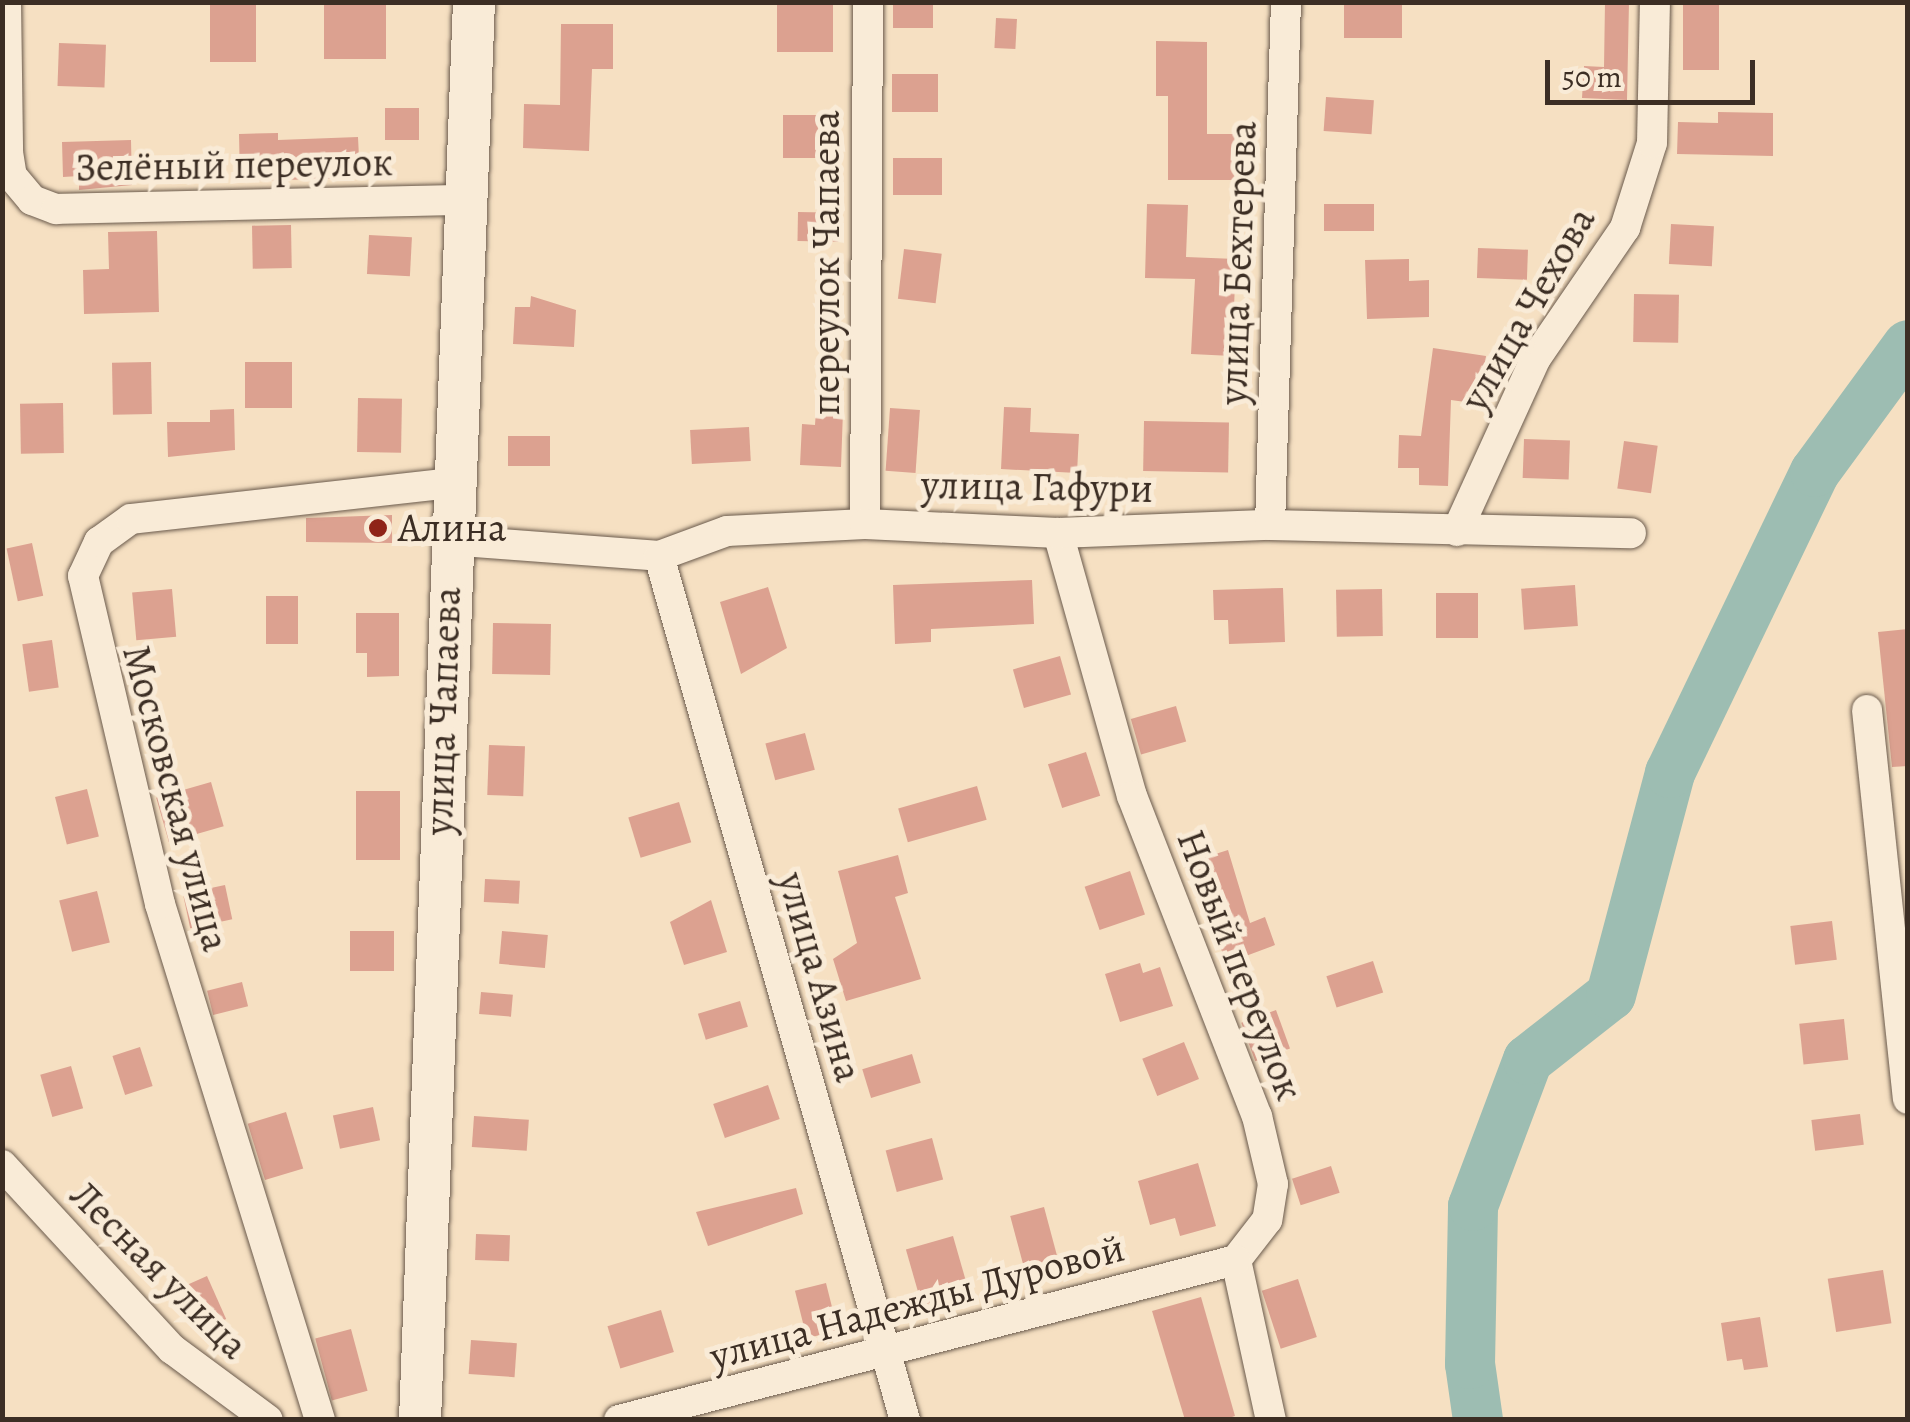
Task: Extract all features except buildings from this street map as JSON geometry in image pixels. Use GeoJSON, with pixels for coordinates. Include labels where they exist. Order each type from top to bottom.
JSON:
{"type":"FeatureCollection","features":[{"type":"Feature","properties":{"kind":"street","name":"Зелёный переулок"},"geometry":{"type":"LineString","coordinates":[[6,2],[8,152],[12,176],[32,200],[56,209],[464,200]]}},
{"type":"Feature","properties":{"kind":"street","name":"улица Чапаева"},"geometry":{"type":"LineString","coordinates":[[420,1420],[448,540],[474,2]]}},
{"type":"Feature","properties":{"kind":"street","name":"переулок Чапаева"},"geometry":{"type":"LineString","coordinates":[[865,524],[868,2]]}},
{"type":"Feature","properties":{"kind":"street","name":"улица Бехтерева"},"geometry":{"type":"LineString","coordinates":[[1270,525],[1286,2]]}},
{"type":"Feature","properties":{"kind":"street","name":"улица Чехова"},"geometry":{"type":"LineString","coordinates":[[1457,531],[1536,358],[1625,228],[1652,143],[1654,2]]}},
{"type":"Feature","properties":{"kind":"street","name":"Московская улица"},"geometry":{"type":"LineString","coordinates":[[320,1420],[160,904],[83,576],[99,542],[132,520],[451,483]]}},
{"type":"Feature","properties":{"kind":"street","name":"улица Гафури"},"geometry":{"type":"LineString","coordinates":[[448,540],[659,556],[727,531],[865,524],[1058,533],[1270,525],[1631,533]]}},
{"type":"Feature","properties":{"kind":"street","name":"Новый переулок"},"geometry":{"type":"LineString","coordinates":[[1058,533],[1132,796],[1261,1133],[1273,1204],[1236,1260]]}},
{"type":"Feature","properties":{"kind":"street","name":"улица Азина"},"geometry":{"type":"LineString","coordinates":[[659,556],[904,1420]]}},
{"type":"Feature","properties":{"kind":"street"},"geometry":{"type":"LineString","coordinates":[[1867,710],[1908,1098]]}},
{"type":"Feature","properties":{"kind":"street","name":"Лесная улица"},"geometry":{"type":"LineString","coordinates":[[2,1165],[172,1349],[268,1420]]}},
{"type":"Feature","properties":{"kind":"street","name":"улица Надежды Дуровой"},"geometry":{"type":"LineString","coordinates":[[618,1420],[1236,1260]]}},
{"type":"Feature","properties":{"kind":"street"},"geometry":{"type":"LineString","coordinates":[[1236,1260],[1271,1420]]}},
{"type":"Feature","properties":{"kind":"waterway"},"geometry":{"type":"LineString","coordinates":[[1478,1420],[1470,1364],[1473,1206],[1528,1060],[1611,995],[1670,773],[1815,472],[1908,345]]}},
{"type":"Feature","properties":{"kind":"place","name":"Алина"},"geometry":{"type":"Point","coordinates":[378,528]}}]}
